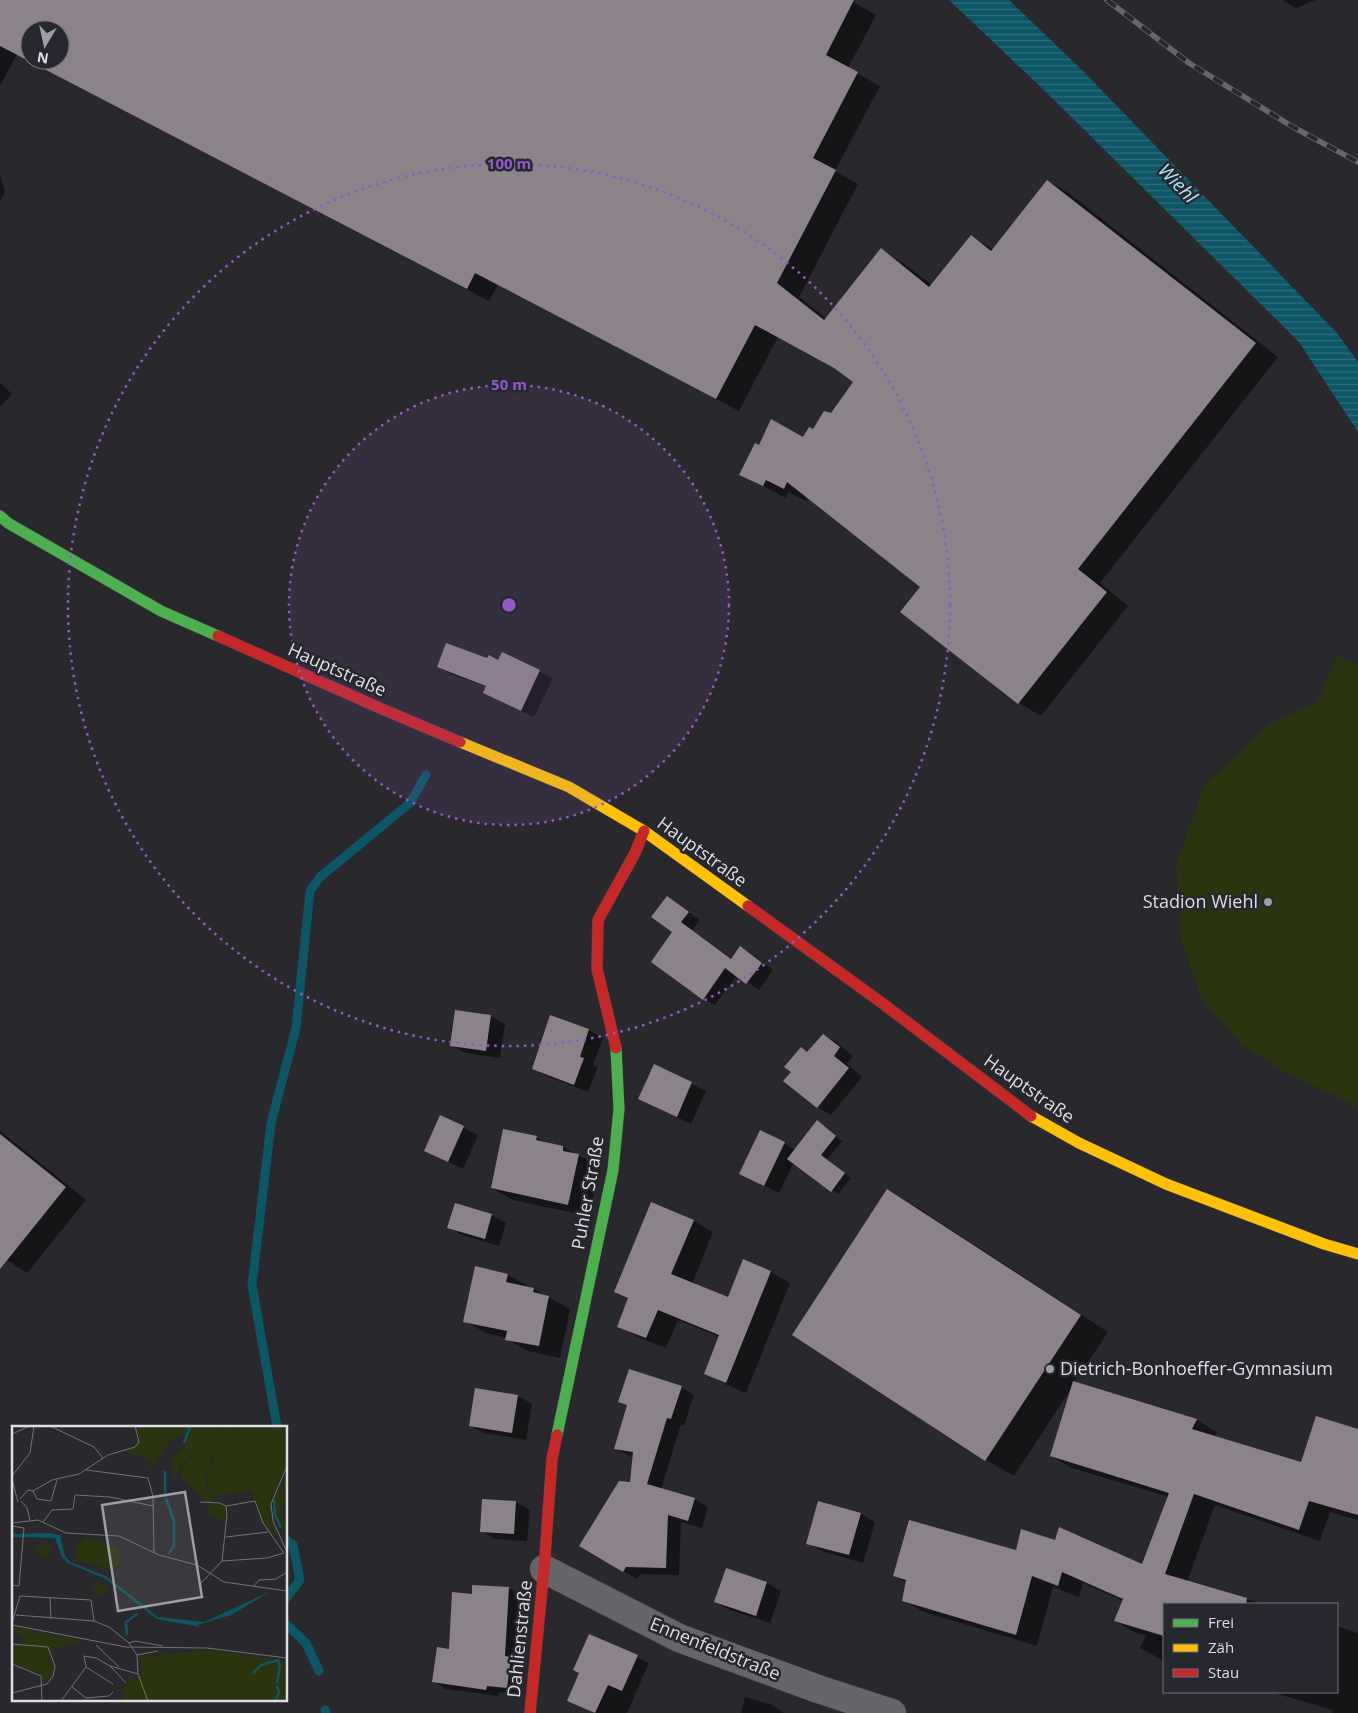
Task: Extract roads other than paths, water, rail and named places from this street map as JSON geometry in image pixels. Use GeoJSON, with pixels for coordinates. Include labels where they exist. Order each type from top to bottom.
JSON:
{"type":"FeatureCollection","features":[{"type":"Feature","properties":{"kind":"street","name":"Hauptstraße"},"geometry":{"type":"LineString","coordinates":[[0,516],[8,523],[161,611],[382,709],[569,787],[644,831],[882,1003],[1034,1118],[1078,1144],[1166,1184],[1324,1244],[1358,1254]]}},
{"type":"Feature","properties":{"kind":"street","name":"Puhler Straße"},"geometry":{"type":"LineString","coordinates":[[544,1569],[552,1459],[613,1170],[619,1110],[616,1043],[597,969],[598,920],[635,853],[644,831]]}},
{"type":"Feature","properties":{"kind":"street","name":"Dahlienstraße"},"geometry":{"type":"LineString","coordinates":[[530,1713],[544,1569]]}},
{"type":"Feature","properties":{"kind":"street","name":"Ennenfeldstraße"},"geometry":{"type":"LineString","coordinates":[[544,1569],[679,1638],[818,1689],[892,1713]]}},
{"type":"Feature","properties":{"kind":"water","name":"Wiehl"},"geometry":{"type":"Polygon","coordinates":[[[949,0],[1009,0],[1081,69],[1337,333],[1358,362],[1358,432],[1299,342],[1047,93],[949,0]]]}},
{"type":"Feature","properties":{"kind":"waterway"},"geometry":{"type":"LineString","coordinates":[[277,1426],[252,1285],[271,1123],[296,1028],[310,891],[320,877],[410,803],[426,775]]}},
{"type":"Feature","properties":{"kind":"waterway"},"geometry":{"type":"LineString","coordinates":[[288,1541],[293,1545],[300,1580],[288,1595]]}},
{"type":"Feature","properties":{"kind":"waterway"},"geometry":{"type":"LineString","coordinates":[[288,1626],[306,1643],[319,1671]]}},
{"type":"Feature","properties":{"kind":"railway"},"geometry":{"type":"LineString","coordinates":[[1107,0],[1189,63],[1293,127],[1358,162]]}},
{"type":"Feature","properties":{"kind":"place","name":"Stadion Wiehl"},"geometry":{"type":"Point","coordinates":[1268,902]}},
{"type":"Feature","properties":{"kind":"place","name":"Dietrich-Bonhoeffer-Gymnasium"},"geometry":{"type":"Point","coordinates":[1050,1369]}}]}
